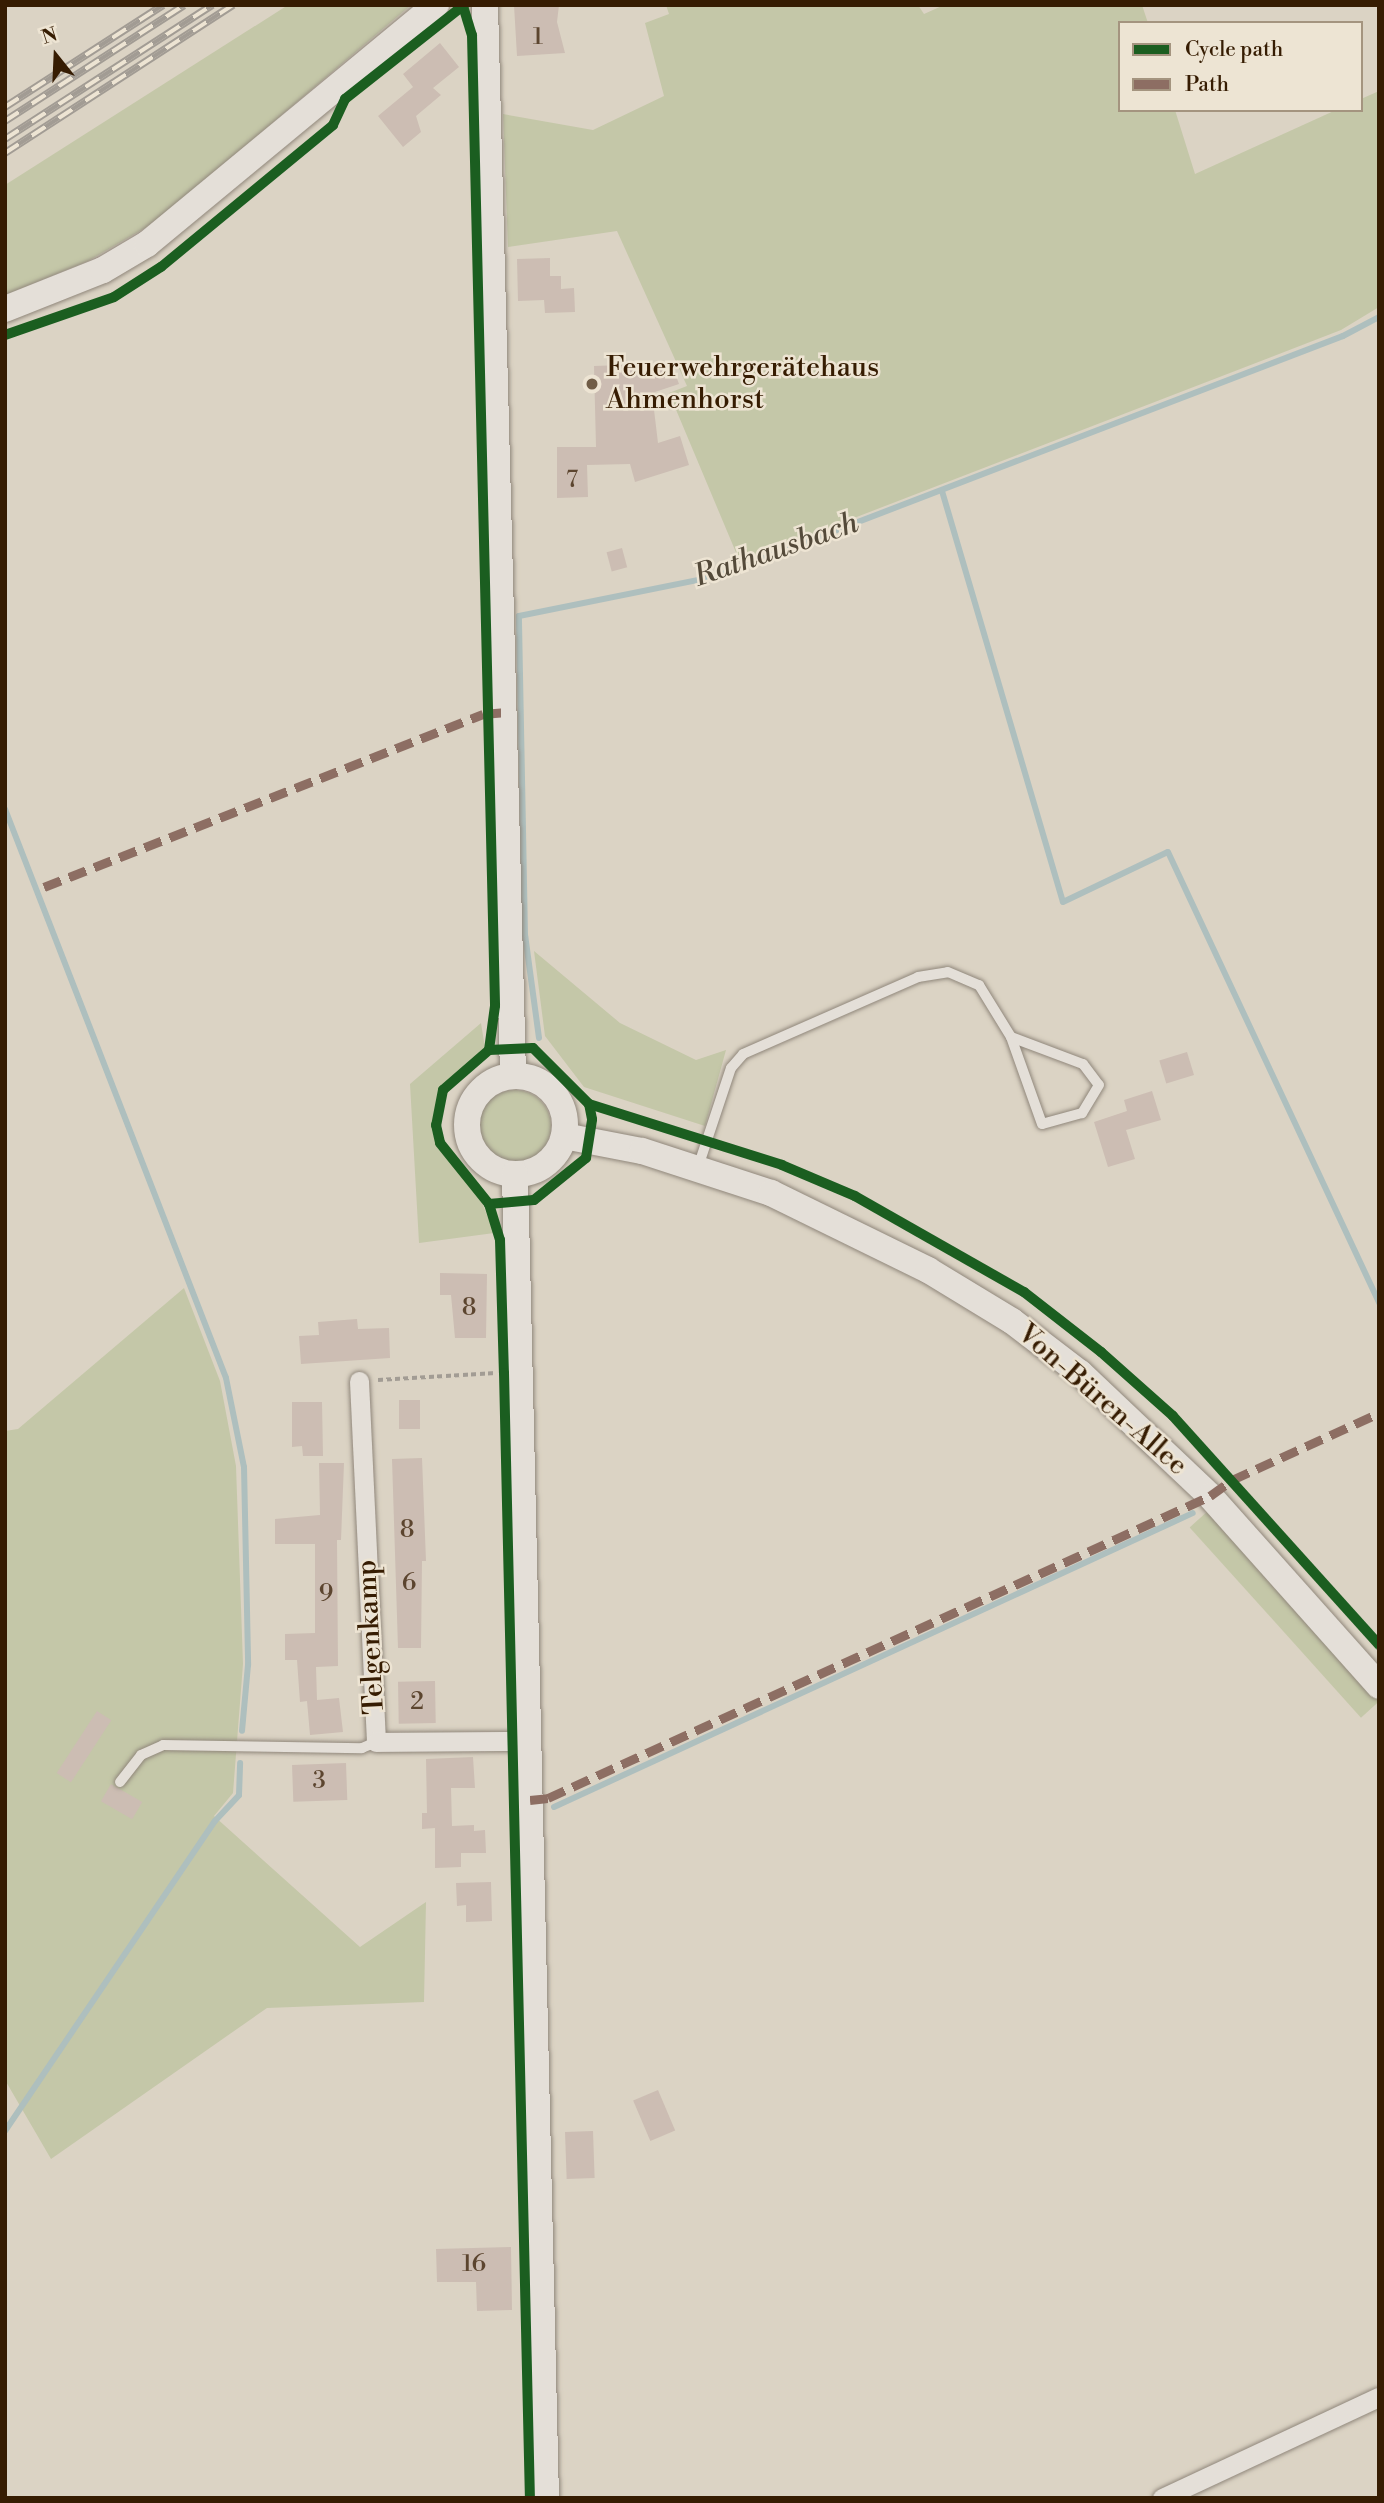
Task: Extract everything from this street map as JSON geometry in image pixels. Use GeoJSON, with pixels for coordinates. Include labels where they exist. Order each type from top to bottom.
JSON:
{"type":"FeatureCollection","features":[{"type":"Feature","properties":{"kind":"main road"},"geometry":{"type":"LineString","coordinates":[[5,309],[103,270],[147,244],[436,5]]}},
{"type":"Feature","properties":{"kind":"main road"},"geometry":{"type":"LineString","coordinates":[[485,5],[513,1076]]}},
{"type":"Feature","properties":{"kind":"main road"},"geometry":{"type":"LineString","coordinates":[[513,1076],[528,1077],[554,1093],[562,1106],[564,1136],[546,1164],[514,1174],[484,1163],[473,1150],[467,1126],[473,1102],[483,1089],[513,1076]]}},
{"type":"Feature","properties":{"kind":"main road","name":"Von-Büren-Allee"},"geometry":{"type":"LineString","coordinates":[[564,1136],[698,1167],[836,1222],[928,1270],[1021,1329],[1080,1373],[1210,1496],[1379,1686]]}},
{"type":"Feature","properties":{"kind":"main road"},"geometry":{"type":"LineString","coordinates":[[514,1174],[545,2498]]}},
{"type":"Feature","properties":{"kind":"street","name":"Telgenkamp"},"geometry":{"type":"LineString","coordinates":[[359,1381],[376,1742],[528,1741]]}},
{"type":"Feature","properties":{"kind":"street"},"geometry":{"type":"LineString","coordinates":[[1162,2498],[1379,2397]]}},
{"type":"Feature","properties":{"kind":"lane"},"geometry":{"type":"LineString","coordinates":[[698,1167],[731,1068],[743,1054],[894,988],[948,972],[966,976],[979,985],[1011,1037],[1042,1124],[1082,1113],[1099,1085],[1083,1064],[1011,1037]]}},
{"type":"Feature","properties":{"kind":"lane"},"geometry":{"type":"LineString","coordinates":[[120,1782],[141,1755],[163,1745],[362,1748],[376,1742]]}},
{"type":"Feature","properties":{"kind":"path"},"geometry":{"type":"LineString","coordinates":[[504,1360],[505,1387]]}},
{"type":"Feature","properties":{"kind":"path"},"geometry":{"type":"LineString","coordinates":[[359,1381],[504,1373]]}},
{"type":"Feature","properties":{"kind":"green space"},"geometry":{"type":"Polygon","coordinates":[[[288,5],[411,5],[157,221],[88,261],[5,295],[5,185],[288,5]]]}},
{"type":"Feature","properties":{"kind":"green space"},"geometry":{"type":"Polygon","coordinates":[[[666,5],[918,5],[924,14],[944,5],[1142,5],[1147,21],[1118,21],[1118,112],[1176,112],[1195,174],[1332,112],[1363,112],[1363,98],[1379,91],[1379,307],[1341,330],[740,562],[669,393],[687,386],[617,231],[508,247],[503,114],[593,130],[664,96],[645,23],[669,14],[666,5]]]}},
{"type":"Feature","properties":{"kind":"green space"},"geometry":{"type":"Polygon","coordinates":[[[534,951],[620,1023],[696,1060],[726,1050],[705,1126],[584,1087],[545,1036],[534,951]]]}},
{"type":"Feature","properties":{"kind":"green space"},"geometry":{"type":"Polygon","coordinates":[[[481,1023],[485,1048],[440,1090],[431,1127],[437,1147],[481,1200],[494,1233],[419,1243],[410,1084],[481,1023]]]}},
{"type":"Feature","properties":{"kind":"green space"},"geometry":{"type":"Polygon","coordinates":[[[515,1090],[535,1096],[545,1106],[551,1126],[545,1146],[535,1156],[515,1162],[495,1156],[485,1146],[479,1126],[485,1106],[495,1096],[515,1090]]]}},
{"type":"Feature","properties":{"kind":"green space"},"geometry":{"type":"Polygon","coordinates":[[[184,1288],[220,1381],[236,1466],[243,1664],[233,1793],[214,1816],[360,1947],[426,1902],[424,2002],[267,2008],[51,2159],[5,2080],[5,1431],[18,1429],[184,1288]]]}},
{"type":"Feature","properties":{"kind":"green space"},"geometry":{"type":"Polygon","coordinates":[[[1209,1510],[1379,1699],[1361,1718],[1190,1527],[1209,1510]]]}},
{"type":"Feature","properties":{"kind":"building"},"geometry":{"type":"Polygon","coordinates":[[[514,5],[559,5],[557,22],[565,53],[517,56],[514,5]]]}},
{"type":"Feature","properties":{"kind":"building"},"geometry":{"type":"Polygon","coordinates":[[[440,43],[459,67],[433,88],[441,95],[416,116],[421,132],[403,147],[378,116],[413,87],[403,74],[440,43]]]}},
{"type":"Feature","properties":{"kind":"building"},"geometry":{"type":"Polygon","coordinates":[[[550,258],[550,276],[561,276],[561,289],[574,288],[575,312],[545,313],[544,300],[518,301],[517,259],[550,258]]]}},
{"type":"Feature","properties":{"kind":"building"},"geometry":{"type":"Polygon","coordinates":[[[651,364],[651,372],[672,365],[679,384],[652,393],[658,443],[680,436],[689,465],[635,482],[630,464],[587,465],[588,497],[557,498],[557,447],[596,447],[594,366],[651,364]]]}},
{"type":"Feature","properties":{"kind":"building"},"geometry":{"type":"Polygon","coordinates":[[[622,548],[627,567],[612,571],[607,552],[622,548]]]}},
{"type":"Feature","properties":{"kind":"building"},"geometry":{"type":"Polygon","coordinates":[[[1187,1052],[1194,1075],[1166,1083],[1159,1060],[1187,1052]]]}},
{"type":"Feature","properties":{"kind":"building"},"geometry":{"type":"Polygon","coordinates":[[[1152,1091],[1161,1120],[1126,1130],[1135,1159],[1108,1167],[1094,1122],[1127,1111],[1124,1100],[1152,1091]]]}},
{"type":"Feature","properties":{"kind":"building"},"geometry":{"type":"Polygon","coordinates":[[[440,1273],[487,1274],[486,1338],[455,1338],[451,1295],[440,1295],[440,1273]]]}},
{"type":"Feature","properties":{"kind":"building"},"geometry":{"type":"Polygon","coordinates":[[[357,1319],[358,1329],[389,1328],[390,1358],[301,1364],[299,1336],[319,1335],[318,1322],[357,1319]]]}},
{"type":"Feature","properties":{"kind":"building"},"geometry":{"type":"Polygon","coordinates":[[[399,1400],[420,1400],[420,1429],[399,1429],[399,1400]]]}},
{"type":"Feature","properties":{"kind":"building"},"geometry":{"type":"Polygon","coordinates":[[[292,1402],[322,1402],[323,1456],[303,1456],[302,1446],[292,1447],[292,1402]]]}},
{"type":"Feature","properties":{"kind":"building"},"geometry":{"type":"Polygon","coordinates":[[[422,1458],[426,1561],[422,1561],[421,1648],[398,1648],[392,1459],[422,1458]]]}},
{"type":"Feature","properties":{"kind":"building"},"geometry":{"type":"Polygon","coordinates":[[[319,1463],[344,1463],[341,1540],[337,1540],[338,1666],[316,1667],[317,1700],[339,1698],[343,1732],[310,1735],[307,1701],[300,1702],[297,1660],[285,1660],[285,1634],[315,1633],[315,1544],[275,1544],[275,1519],[320,1515],[319,1463]]]}},
{"type":"Feature","properties":{"kind":"building"},"geometry":{"type":"Polygon","coordinates":[[[435,1681],[436,1723],[399,1724],[398,1682],[435,1681]]]}},
{"type":"Feature","properties":{"kind":"building"},"geometry":{"type":"Polygon","coordinates":[[[97,1711],[111,1720],[71,1782],[57,1773],[97,1711]]]}},
{"type":"Feature","properties":{"kind":"building"},"geometry":{"type":"Polygon","coordinates":[[[473,1757],[475,1788],[451,1788],[452,1826],[474,1825],[474,1831],[485,1830],[486,1853],[461,1853],[461,1867],[435,1868],[435,1828],[422,1829],[422,1813],[427,1813],[426,1759],[473,1757]]]}},
{"type":"Feature","properties":{"kind":"building"},"geometry":{"type":"Polygon","coordinates":[[[346,1763],[347,1800],[293,1802],[292,1765],[346,1763]]]}},
{"type":"Feature","properties":{"kind":"building"},"geometry":{"type":"Polygon","coordinates":[[[111,1784],[142,1802],[132,1819],[101,1801],[111,1784]]]}},
{"type":"Feature","properties":{"kind":"building"},"geometry":{"type":"Polygon","coordinates":[[[491,1882],[492,1921],[466,1922],[466,1905],[457,1906],[456,1883],[491,1882]]]}},
{"type":"Feature","properties":{"kind":"building"},"geometry":{"type":"Polygon","coordinates":[[[658,2090],[675,2131],[650,2141],[633,2101],[658,2090]]]}},
{"type":"Feature","properties":{"kind":"building"},"geometry":{"type":"Polygon","coordinates":[[[593,2131],[595,2178],[567,2179],[565,2132],[593,2131]]]}},
{"type":"Feature","properties":{"kind":"building"},"geometry":{"type":"Polygon","coordinates":[[[511,2247],[512,2310],[477,2311],[476,2282],[437,2282],[436,2249],[511,2247]]]}},
{"type":"Feature","properties":{"kind":"waterway","name":"Rathausbach"},"geometry":{"type":"LineString","coordinates":[[539,1038],[525,935],[519,616],[717,576],[1343,336],[1379,317]]}},
{"type":"Feature","properties":{"kind":"waterway"},"geometry":{"type":"LineString","coordinates":[[942,491],[1063,902],[1168,852],[1379,1303]]}},
{"type":"Feature","properties":{"kind":"waterway"},"geometry":{"type":"LineString","coordinates":[[5,809],[226,1378],[244,1467],[248,1665],[242,1731]]}},
{"type":"Feature","properties":{"kind":"waterway"},"geometry":{"type":"LineString","coordinates":[[554,1807],[1193,1513]]}},
{"type":"Feature","properties":{"kind":"waterway"},"geometry":{"type":"LineString","coordinates":[[5,2131],[215,1821],[239,1795],[240,1763]]}},
{"type":"Feature","properties":{"kind":"railway"},"geometry":{"type":"LineString","coordinates":[[5,107],[163,5]]}},
{"type":"Feature","properties":{"kind":"railway"},"geometry":{"type":"LineString","coordinates":[[5,121],[184,5]]}},
{"type":"Feature","properties":{"kind":"railway"},"geometry":{"type":"LineString","coordinates":[[5,139],[212,5]]}},
{"type":"Feature","properties":{"kind":"railway"},"geometry":{"type":"LineString","coordinates":[[5,153],[233,5]]}},
{"type":"Feature","properties":{"kind":"marked path"},"geometry":{"type":"LineString","coordinates":[[44,887],[483,714],[504,712]]}},
{"type":"Feature","properties":{"kind":"marked path"},"geometry":{"type":"LineString","coordinates":[[530,1800],[548,1798],[1210,1496],[1232,1480],[1379,1413]]}},
{"type":"Feature","properties":{"kind":"cycle path"},"geometry":{"type":"LineString","coordinates":[[5,335],[114,297],[161,267],[333,125],[345,99],[464,5]]}},
{"type":"Feature","properties":{"kind":"cycle path"},"geometry":{"type":"LineString","coordinates":[[463,6],[472,35],[495,1006],[489,1050],[443,1090],[436,1125],[440,1143],[489,1204],[534,1200],[586,1158],[592,1119],[589,1104]]}},
{"type":"Feature","properties":{"kind":"cycle path"},"geometry":{"type":"LineString","coordinates":[[489,1050],[533,1048],[589,1104],[782,1165],[855,1196],[1024,1292],[1101,1352],[1173,1416],[1379,1645]]}},
{"type":"Feature","properties":{"kind":"cycle path"},"geometry":{"type":"LineString","coordinates":[[489,1204],[500,1240],[530,2498]]}},
{"type":"Feature","properties":{"kind":"place","name":"Feuerwehrgerätehaus Ahmenhorst"},"geometry":{"type":"Point","coordinates":[592,384]}}]}
